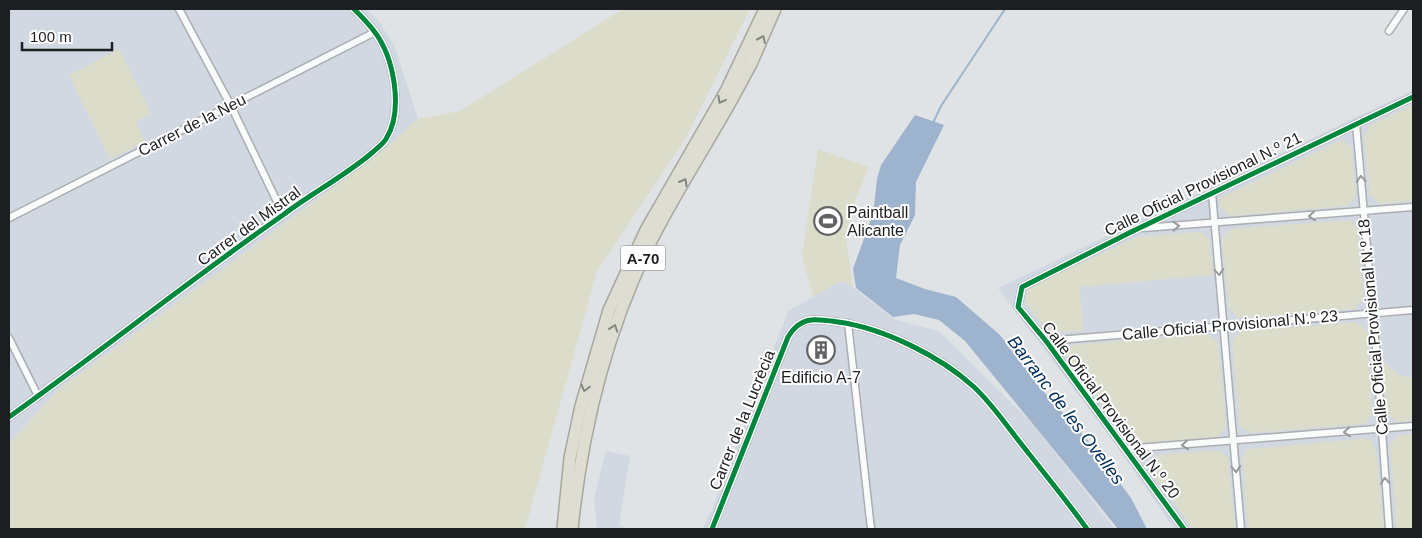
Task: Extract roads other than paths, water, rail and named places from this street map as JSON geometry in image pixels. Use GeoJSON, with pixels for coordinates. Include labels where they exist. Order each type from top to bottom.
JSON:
{"type":"FeatureCollection","features":[{"type":"Feature","properties":{"kind":"highway","name":"A-70"},"geometry":{"type":"LineString","coordinates":[[562,529],[570,458],[581,406],[609,310],[646,230],[726,91],[765,9]]}},
{"type":"Feature","properties":{"kind":"highway","name":"A-70"},"geometry":{"type":"LineString","coordinates":[[572,529],[582,449],[597,381],[614,326],[646,251],[742,81],[775,9]]}},
{"type":"Feature","properties":{"kind":"highway"},"geometry":{"type":"LineString","coordinates":[[578,529],[582,482],[597,381]]}},
{"type":"Feature","properties":{"kind":"street"},"geometry":{"type":"LineString","coordinates":[[179,9],[230,106],[283,214]]}},
{"type":"Feature","properties":{"kind":"street","name":"Carrer del Mistral"},"geometry":{"type":"LineString","coordinates":[[9,417],[283,214],[361,162],[386,141],[392,126],[395,86],[392,69],[375,32],[354,9]]}},
{"type":"Feature","properties":{"kind":"street"},"geometry":{"type":"LineString","coordinates":[[1389,31],[1404,9]]}},
{"type":"Feature","properties":{"kind":"street","name":"Carrer de la Neu"},"geometry":{"type":"LineString","coordinates":[[9,218],[375,32]]}},
{"type":"Feature","properties":{"kind":"street","name":"Calle Oficial Provisional N.º 21"},"geometry":{"type":"LineString","coordinates":[[1018,307],[1022,287],[1212,193],[1413,97]]}},
{"type":"Feature","properties":{"kind":"street","name":"Calle Oficial Provisional N.º 18"},"geometry":{"type":"LineString","coordinates":[[1356,124],[1373,314],[1389,529]]}},
{"type":"Feature","properties":{"kind":"street"},"geometry":{"type":"LineString","coordinates":[[1212,193],[1241,529]]}},
{"type":"Feature","properties":{"kind":"street"},"geometry":{"type":"LineString","coordinates":[[1138,229],[1413,208]]}},
{"type":"Feature","properties":{"kind":"street","name":"Calle Oficial Provisional N.º 20"},"geometry":{"type":"LineString","coordinates":[[1018,307],[1046,341],[1124,450],[1184,529]]}},
{"type":"Feature","properties":{"kind":"street","name":"Calle Oficial Provisional N.º 23"},"geometry":{"type":"LineString","coordinates":[[1046,341],[1413,310]]}},
{"type":"Feature","properties":{"kind":"street","name":"Carrer de la Lucrècia"},"geometry":{"type":"LineString","coordinates":[[712,529],[788,337],[793,329],[800,323],[808,320],[848,323]]}},
{"type":"Feature","properties":{"kind":"street"},"geometry":{"type":"LineString","coordinates":[[872,529],[848,323],[902,341],[934,358],[964,378],[986,399],[1087,529]]}},
{"type":"Feature","properties":{"kind":"street"},"geometry":{"type":"LineString","coordinates":[[9,338],[38,396]]}},
{"type":"Feature","properties":{"kind":"street"},"geometry":{"type":"LineString","coordinates":[[1124,450],[1413,426]]}},
{"type":"Feature","properties":{"kind":"water"},"geometry":{"type":"Polygon","coordinates":[[[915,115],[944,125],[916,182],[915,215],[900,245],[896,278],[925,289],[956,297],[1000,335],[1043,391],[1086,438],[1131,498],[1147,529],[1118,529],[965,341],[939,320],[914,314],[893,317],[856,288],[853,269],[873,214],[877,179],[881,165],[915,115]]]}},
{"type":"Feature","properties":{"kind":"waterway","name":"Barranc de les Ovelles"},"geometry":{"type":"LineString","coordinates":[[933,123],[941,106],[1005,9]]}},
{"type":"Feature","properties":{"kind":"place","name":"Paintball Alicante"},"geometry":{"type":"Point","coordinates":[828,221]}},
{"type":"Feature","properties":{"kind":"place","name":"Edificio A-7"},"geometry":{"type":"Point","coordinates":[821,350]}}]}
